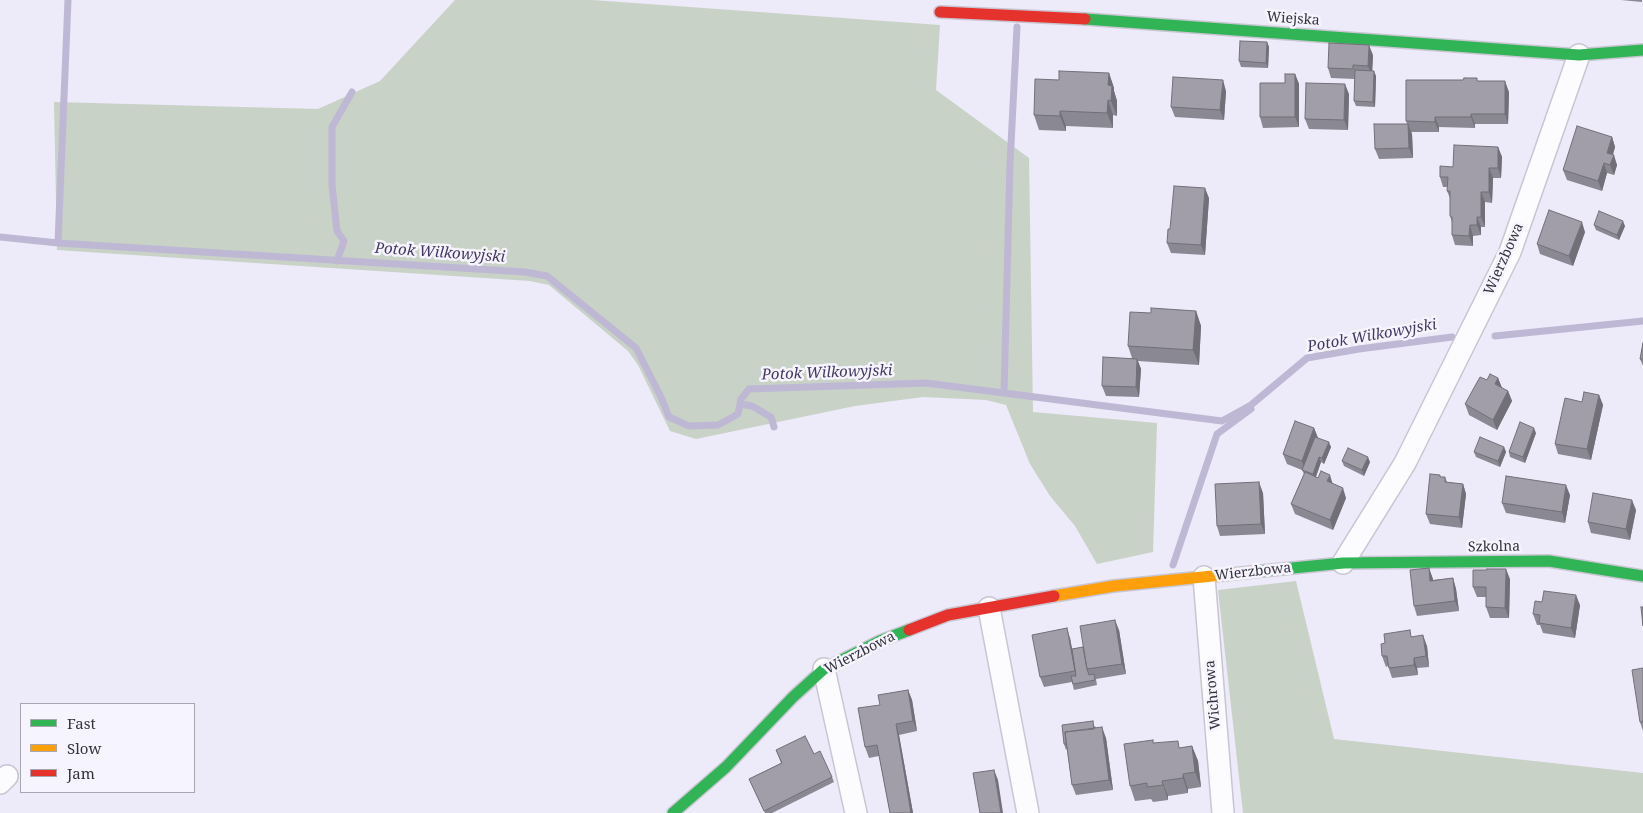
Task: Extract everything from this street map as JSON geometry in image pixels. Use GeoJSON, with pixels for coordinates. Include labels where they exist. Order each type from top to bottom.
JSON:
{"type":"FeatureCollection","features":[{"type":"Feature","properties":{"kind":"street","name":"Wiejska"},"geometry":{"type":"LineString","coordinates":[[940,12],[1115,21],[1579,55],[1643,50]]}},
{"type":"Feature","properties":{"kind":"street","name":"Wierzbowa"},"geometry":{"type":"LineString","coordinates":[[673,813],[726,767],[793,697],[824,669],[880,640],[948,615],[1114,586],[1343,564],[1405,463],[1510,252],[1579,55]]}},
{"type":"Feature","properties":{"kind":"street","name":"Szkolna"},"geometry":{"type":"LineString","coordinates":[[1343,564],[1549,561],[1643,576]]}},
{"type":"Feature","properties":{"kind":"street","name":"Wichrowa"},"geometry":{"type":"LineString","coordinates":[[1204,577],[1223,813]]}},
{"type":"Feature","properties":{"kind":"street"},"geometry":{"type":"LineString","coordinates":[[989,608],[1028,813]]}},
{"type":"Feature","properties":{"kind":"street"},"geometry":{"type":"LineString","coordinates":[[824,669],[856,813]]}},
{"type":"Feature","properties":{"kind":"shaded area"},"geometry":{"type":"Polygon","coordinates":[[[455,0],[592,0],[940,25],[936,90],[1029,158],[1033,412],[1157,423],[1153,552],[1097,564],[1075,526],[1050,496],[1030,464],[1006,405],[986,400],[923,397],[855,406],[696,439],[670,431],[638,365],[628,351],[549,285],[530,281],[57,250],[54,102],[318,109],[380,81],[455,0]]]}},
{"type":"Feature","properties":{"kind":"shaded area"},"geometry":{"type":"Polygon","coordinates":[[[1296,581],[1334,739],[1643,773],[1643,813],[1243,813],[1218,590],[1296,581]]]}},
{"type":"Feature","properties":{"kind":"building"},"geometry":{"type":"Polygon","coordinates":[[[1240,41],[1267,42],[1266,63],[1239,61],[1240,41]]]}},
{"type":"Feature","properties":{"kind":"building"},"geometry":{"type":"Polygon","coordinates":[[[1329,43],[1369,45],[1368,66],[1353,65],[1353,69],[1328,68],[1329,43]]]}},
{"type":"Feature","properties":{"kind":"building"},"geometry":{"type":"Polygon","coordinates":[[[1355,70],[1374,71],[1373,102],[1354,101],[1355,70]]]}},
{"type":"Feature","properties":{"kind":"building"},"geometry":{"type":"Polygon","coordinates":[[[1059,71],[1109,73],[1108,85],[1112,86],[1111,101],[1108,100],[1107,113],[1060,111],[1060,116],[1034,115],[1035,79],[1059,80],[1059,71]]]}},
{"type":"Feature","properties":{"kind":"building"},"geometry":{"type":"Polygon","coordinates":[[[1285,74],[1295,74],[1295,117],[1260,117],[1260,83],[1285,83],[1285,74]]]}},
{"type":"Feature","properties":{"kind":"building"},"geometry":{"type":"Polygon","coordinates":[[[1173,77],[1223,80],[1220,110],[1171,107],[1173,77]]]}},
{"type":"Feature","properties":{"kind":"building"},"geometry":{"type":"Polygon","coordinates":[[[1464,78],[1477,78],[1477,81],[1505,81],[1505,114],[1471,114],[1471,117],[1435,117],[1435,122],[1406,121],[1406,80],[1463,80],[1464,78]]]}},
{"type":"Feature","properties":{"kind":"building"},"geometry":{"type":"Polygon","coordinates":[[[1306,83],[1345,84],[1344,120],[1305,119],[1306,83]]]}},
{"type":"Feature","properties":{"kind":"building"},"geometry":{"type":"Polygon","coordinates":[[[1374,124],[1408,124],[1409,148],[1375,149],[1374,124]]]}},
{"type":"Feature","properties":{"kind":"building"},"geometry":{"type":"Polygon","coordinates":[[[1577,126],[1612,137],[1607,153],[1614,155],[1610,165],[1604,163],[1598,181],[1563,170],[1577,126]]]}},
{"type":"Feature","properties":{"kind":"building"},"geometry":{"type":"Polygon","coordinates":[[[1454,145],[1498,147],[1498,168],[1489,168],[1489,192],[1481,192],[1481,217],[1477,217],[1477,225],[1470,225],[1469,236],[1452,235],[1450,191],[1447,191],[1448,177],[1440,177],[1440,166],[1453,167],[1454,145]]]}},
{"type":"Feature","properties":{"kind":"building"},"geometry":{"type":"Polygon","coordinates":[[[1174,186],[1205,188],[1201,245],[1167,243],[1174,186]]]}},
{"type":"Feature","properties":{"kind":"building"},"geometry":{"type":"Polygon","coordinates":[[[1549,210],[1582,222],[1569,256],[1537,244],[1549,210]]]}},
{"type":"Feature","properties":{"kind":"building"},"geometry":{"type":"Polygon","coordinates":[[[1599,211],[1623,221],[1617,235],[1594,225],[1599,211]]]}},
{"type":"Feature","properties":{"kind":"building"},"geometry":{"type":"Polygon","coordinates":[[[1151,308],[1196,311],[1193,350],[1128,346],[1130,312],[1151,313],[1151,308]]]}},
{"type":"Feature","properties":{"kind":"building"},"geometry":{"type":"Polygon","coordinates":[[[1643,343],[1643,359],[1640,359],[1643,343]]]}},
{"type":"Feature","properties":{"kind":"building"},"geometry":{"type":"Polygon","coordinates":[[[1103,357],[1137,359],[1136,387],[1102,386],[1103,357]]]}},
{"type":"Feature","properties":{"kind":"building"},"geometry":{"type":"Polygon","coordinates":[[[1490,374],[1498,378],[1495,384],[1508,391],[1493,420],[1465,404],[1480,377],[1487,380],[1490,374]]]}},
{"type":"Feature","properties":{"kind":"building"},"geometry":{"type":"Polygon","coordinates":[[[1584,392],[1599,395],[1587,449],[1555,444],[1565,398],[1582,402],[1584,392]]]}},
{"type":"Feature","properties":{"kind":"building"},"geometry":{"type":"Polygon","coordinates":[[[1295,421],[1314,428],[1302,461],[1283,454],[1295,421]]]}},
{"type":"Feature","properties":{"kind":"building"},"geometry":{"type":"Polygon","coordinates":[[[1520,422],[1534,428],[1523,457],[1509,452],[1520,422]]]}},
{"type":"Feature","properties":{"kind":"building"},"geometry":{"type":"Polygon","coordinates":[[[1315,437],[1329,442],[1322,458],[1319,457],[1313,474],[1302,470],[1315,437]]]}},
{"type":"Feature","properties":{"kind":"building"},"geometry":{"type":"Polygon","coordinates":[[[1480,437],[1504,447],[1498,461],[1474,452],[1480,437]]]}},
{"type":"Feature","properties":{"kind":"building"},"geometry":{"type":"Polygon","coordinates":[[[1348,448],[1368,457],[1362,470],[1342,461],[1348,448]]]}},
{"type":"Feature","properties":{"kind":"building"},"geometry":{"type":"Polygon","coordinates":[[[1321,471],[1330,475],[1327,481],[1343,488],[1330,520],[1291,504],[1305,472],[1318,478],[1321,471]]]}},
{"type":"Feature","properties":{"kind":"building"},"geometry":{"type":"Polygon","coordinates":[[[1430,474],[1445,477],[1445,482],[1463,484],[1459,517],[1426,514],[1430,474]]]}},
{"type":"Feature","properties":{"kind":"building"},"geometry":{"type":"Polygon","coordinates":[[[1506,476],[1566,485],[1562,512],[1502,503],[1506,476]]]}},
{"type":"Feature","properties":{"kind":"building"},"geometry":{"type":"Polygon","coordinates":[[[1259,482],[1261,524],[1217,526],[1215,484],[1259,482]]]}},
{"type":"Feature","properties":{"kind":"building"},"geometry":{"type":"Polygon","coordinates":[[[1593,493],[1632,500],[1626,529],[1588,522],[1593,493]]]}},
{"type":"Feature","properties":{"kind":"building"},"geometry":{"type":"Polygon","coordinates":[[[1429,568],[1430,581],[1453,578],[1455,601],[1414,606],[1410,570],[1429,568]]]}},
{"type":"Feature","properties":{"kind":"building"},"geometry":{"type":"Polygon","coordinates":[[[1506,569],[1505,608],[1486,607],[1486,587],[1473,587],[1473,570],[1506,569]]]}},
{"type":"Feature","properties":{"kind":"building"},"geometry":{"type":"Polygon","coordinates":[[[1544,591],[1576,595],[1571,628],[1539,623],[1540,615],[1533,614],[1535,601],[1542,602],[1544,591]]]}},
{"type":"Feature","properties":{"kind":"building"},"geometry":{"type":"Polygon","coordinates":[[[1641,607],[1643,607],[1643,626],[1641,607]]]}},
{"type":"Feature","properties":{"kind":"building"},"geometry":{"type":"Polygon","coordinates":[[[1115,620],[1122,664],[1087,669],[1080,626],[1115,620]]]}},
{"type":"Feature","properties":{"kind":"building"},"geometry":{"type":"Polygon","coordinates":[[[1067,628],[1075,671],[1040,677],[1032,635],[1067,628]]]}},
{"type":"Feature","properties":{"kind":"building"},"geometry":{"type":"Polygon","coordinates":[[[1410,630],[1411,637],[1423,635],[1426,656],[1414,658],[1414,665],[1389,668],[1387,656],[1382,656],[1381,644],[1385,643],[1384,634],[1410,630]]]}},
{"type":"Feature","properties":{"kind":"building"},"geometry":{"type":"Polygon","coordinates":[[[1083,647],[1089,675],[1094,674],[1095,680],[1073,684],[1071,676],[1076,676],[1072,649],[1083,647]]]}},
{"type":"Feature","properties":{"kind":"building"},"geometry":{"type":"Polygon","coordinates":[[[1643,668],[1643,722],[1640,722],[1632,670],[1643,668]]]}},
{"type":"Feature","properties":{"kind":"building"},"geometry":{"type":"Polygon","coordinates":[[[908,690],[913,721],[896,724],[911,813],[890,813],[877,745],[865,747],[858,708],[880,705],[878,695],[908,690]]]}},
{"type":"Feature","properties":{"kind":"building"},"geometry":{"type":"Polygon","coordinates":[[[1093,721],[1094,729],[1065,732],[1066,744],[1064,744],[1062,725],[1093,721]]]}},
{"type":"Feature","properties":{"kind":"building"},"geometry":{"type":"Polygon","coordinates":[[[1102,727],[1109,780],[1072,785],[1065,732],[1102,727]]]}},
{"type":"Feature","properties":{"kind":"building"},"geometry":{"type":"Polygon","coordinates":[[[805,736],[814,754],[820,751],[832,777],[764,811],[749,779],[782,763],[776,750],[805,736]]]}},
{"type":"Feature","properties":{"kind":"building"},"geometry":{"type":"Polygon","coordinates":[[[1153,740],[1153,743],[1178,741],[1179,748],[1192,746],[1195,772],[1183,774],[1183,778],[1162,781],[1163,785],[1147,787],[1147,783],[1130,786],[1124,744],[1153,740]]]}},
{"type":"Feature","properties":{"kind":"building"},"geometry":{"type":"Polygon","coordinates":[[[994,770],[1001,813],[980,813],[973,773],[994,770]]]}},
{"type":"Feature","properties":{"kind":"waterway"},"geometry":{"type":"LineString","coordinates":[[58,243],[68,0]]}},
{"type":"Feature","properties":{"kind":"waterway"},"geometry":{"type":"LineString","coordinates":[[1004,393],[1010,164],[1017,27]]}},
{"type":"Feature","properties":{"kind":"waterway"},"geometry":{"type":"LineString","coordinates":[[337,261],[344,241],[337,231],[332,185],[332,127],[352,92]]}},
{"type":"Feature","properties":{"kind":"waterway","name":"Potok Wilkowyjski"},"geometry":{"type":"LineString","coordinates":[[0,237],[58,243],[525,272],[547,276],[636,348],[669,417],[689,426],[718,425],[738,414],[741,399],[749,389],[926,383],[1222,421],[1251,405],[1307,358],[1452,337]]}},
{"type":"Feature","properties":{"kind":"waterway","name":"Potok Wilkowyjski"},"geometry":{"type":"LineString","coordinates":[[1495,336],[1643,321]]}},
{"type":"Feature","properties":{"kind":"waterway"},"geometry":{"type":"LineString","coordinates":[[740,404],[752,406],[771,417],[774,427]]}},
{"type":"Feature","properties":{"kind":"waterway"},"geometry":{"type":"LineString","coordinates":[[1173,565],[1217,434],[1251,409]]}},
{"type":"Feature","properties":{"kind":"traffic: fast"},"geometry":{"type":"LineString","coordinates":[[1085,19],[1579,55],[1643,50]]}},
{"type":"Feature","properties":{"kind":"traffic: fast"},"geometry":{"type":"LineString","coordinates":[[1252,572],[1343,563],[1549,561],[1643,576]]}},
{"type":"Feature","properties":{"kind":"traffic: fast"},"geometry":{"type":"LineString","coordinates":[[673,813],[726,767],[793,697],[824,669],[880,641],[909,630]]}},
{"type":"Feature","properties":{"kind":"traffic: slow"},"geometry":{"type":"LineString","coordinates":[[1054,596],[1114,586],[1252,572]]}},
{"type":"Feature","properties":{"kind":"traffic: jam"},"geometry":{"type":"LineString","coordinates":[[940,12],[1085,19]]}},
{"type":"Feature","properties":{"kind":"traffic: jam"},"geometry":{"type":"LineString","coordinates":[[909,630],[948,615],[1054,596]]}}]}
